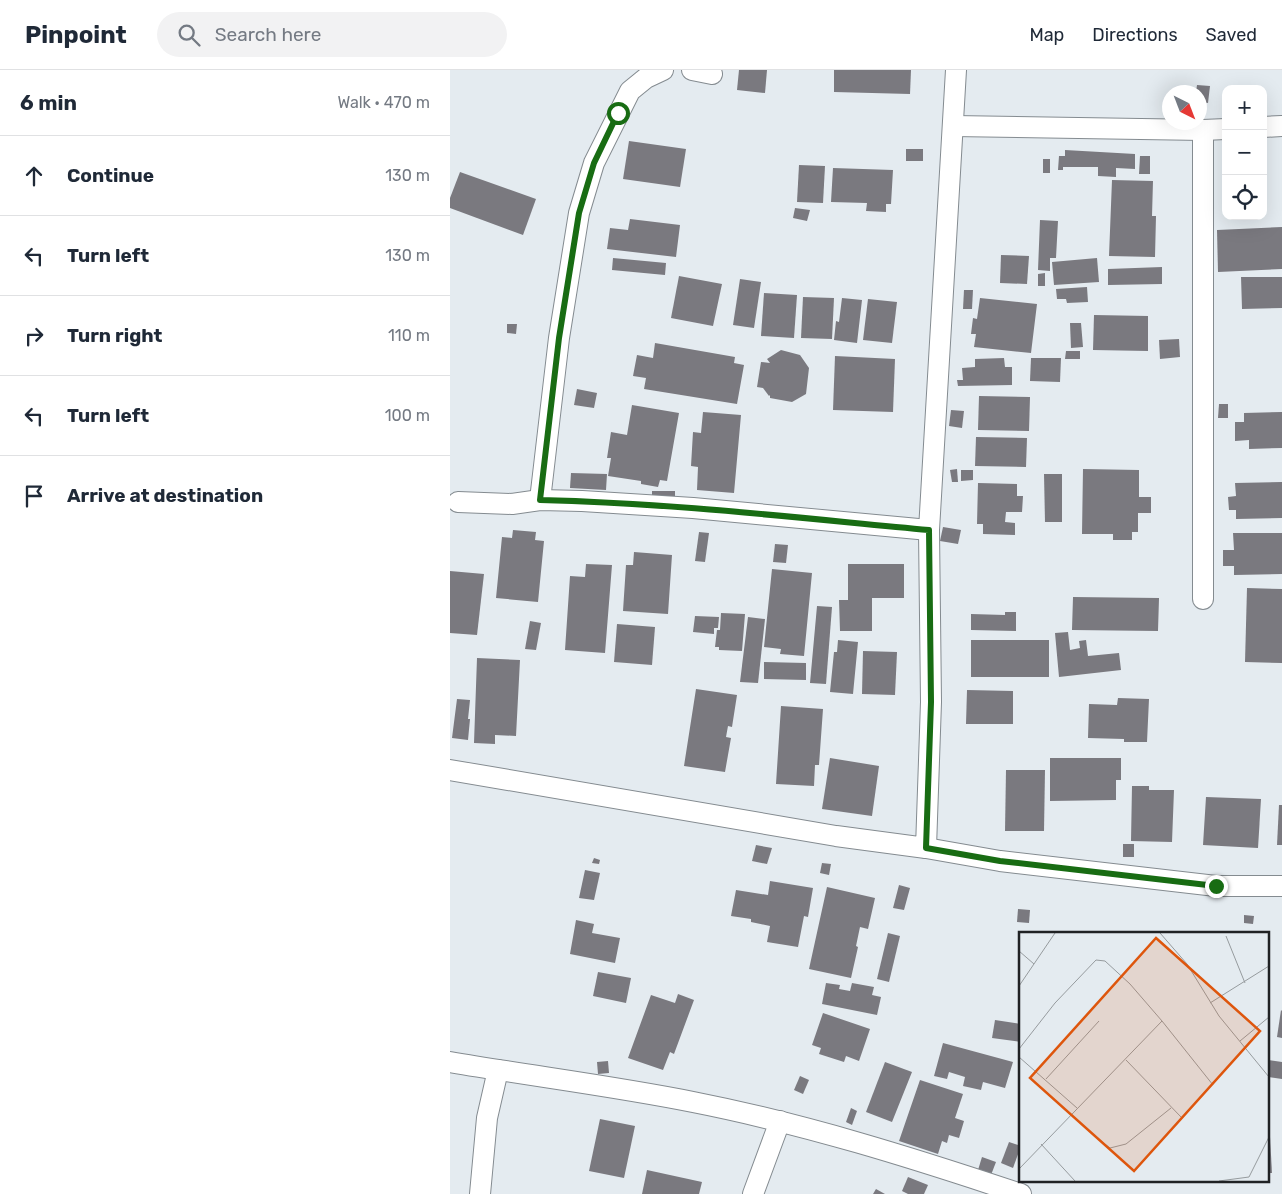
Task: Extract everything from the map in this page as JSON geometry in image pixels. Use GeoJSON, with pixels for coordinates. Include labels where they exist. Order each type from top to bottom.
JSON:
{"type":"FeatureCollection","features":[{"type":"Feature","properties":{"kind":"street"},"geometry":{"type":"LineString","coordinates":[[540,500],[559,338],[579,213],[594,163],[630,91],[646,78],[663,70]]}},
{"type":"Feature","properties":{"kind":"street"},"geometry":{"type":"LineString","coordinates":[[926,848],[931,702],[929,530],[956,70]]}},
{"type":"Feature","properties":{"kind":"street"},"geometry":{"type":"LineString","coordinates":[[953,126],[1162,129]]}},
{"type":"Feature","properties":{"kind":"street"},"geometry":{"type":"LineString","coordinates":[[1267,127],[1282,126]]}},
{"type":"Feature","properties":{"kind":"street"},"geometry":{"type":"LineString","coordinates":[[1207,130],[1222,129]]}},
{"type":"Feature","properties":{"kind":"street"},"geometry":{"type":"LineString","coordinates":[[1203,130],[1203,599]]}},
{"type":"Feature","properties":{"kind":"street"},"geometry":{"type":"LineString","coordinates":[[458,502],[512,504],[540,500],[582,501],[693,508],[929,530]]}},
{"type":"Feature","properties":{"kind":"street"},"geometry":{"type":"LineString","coordinates":[[450,770],[836,836],[926,848],[1000,861],[1216,886],[1282,886]]}},
{"type":"Feature","properties":{"kind":"street"},"geometry":{"type":"LineString","coordinates":[[450,1062],[692,1102],[780,1121],[918,1159],[1021,1194]]}},
{"type":"Feature","properties":{"kind":"street"},"geometry":{"type":"LineString","coordinates":[[480,1194],[487,1118],[498,1070]]}},
{"type":"Feature","properties":{"kind":"street"},"geometry":{"type":"LineString","coordinates":[[754,1194],[780,1121]]}},
{"type":"Feature","properties":{"kind":"building"},"geometry":{"type":"Polygon","coordinates":[[[739,70],[767,70],[765,93],[737,90],[739,70]]]}},
{"type":"Feature","properties":{"kind":"building"},"geometry":{"type":"Polygon","coordinates":[[[834,70],[911,70],[910,94],[834,92],[834,70]]]}},
{"type":"Feature","properties":{"kind":"building"},"geometry":{"type":"Polygon","coordinates":[[[1207,86],[1210,86],[1207,103],[1207,86]]]}},
{"type":"Feature","properties":{"kind":"building"},"geometry":{"type":"Polygon","coordinates":[[[629,141],[686,149],[680,187],[623,179],[629,141]]]}},
{"type":"Feature","properties":{"kind":"building"},"geometry":{"type":"Polygon","coordinates":[[[906,149],[923,149],[923,161],[906,161],[906,149]]]}},
{"type":"Feature","properties":{"kind":"building"},"geometry":{"type":"Polygon","coordinates":[[[1065,150],[1135,154],[1135,169],[1116,168],[1116,177],[1098,176],[1098,167],[1063,167],[1063,170],[1058,170],[1059,156],[1065,156],[1065,150]]]}},
{"type":"Feature","properties":{"kind":"building"},"geometry":{"type":"Polygon","coordinates":[[[1140,156],[1150,156],[1150,174],[1139,174],[1140,156]]]}},
{"type":"Feature","properties":{"kind":"building"},"geometry":{"type":"Polygon","coordinates":[[[1043,159],[1050,159],[1050,173],[1043,173],[1043,159]]]}},
{"type":"Feature","properties":{"kind":"building"},"geometry":{"type":"Polygon","coordinates":[[[799,165],[825,166],[823,203],[797,202],[799,165]]]}},
{"type":"Feature","properties":{"kind":"building"},"geometry":{"type":"Polygon","coordinates":[[[833,168],[893,170],[891,204],[886,204],[886,212],[866,211],[867,203],[831,202],[833,168]]]}},
{"type":"Feature","properties":{"kind":"building"},"geometry":{"type":"Polygon","coordinates":[[[460,172],[536,199],[523,235],[450,208],[450,198],[460,172]]]}},
{"type":"Feature","properties":{"kind":"building"},"geometry":{"type":"Polygon","coordinates":[[[1112,180],[1153,181],[1152,216],[1156,216],[1155,257],[1109,256],[1112,180]]]}},
{"type":"Feature","properties":{"kind":"building"},"geometry":{"type":"Polygon","coordinates":[[[795,208],[810,210],[807,221],[793,218],[795,208]]]}},
{"type":"Feature","properties":{"kind":"building"},"geometry":{"type":"Polygon","coordinates":[[[630,219],[680,225],[676,257],[607,249],[610,228],[628,230],[630,219]]]}},
{"type":"Feature","properties":{"kind":"building"},"geometry":{"type":"Polygon","coordinates":[[[1040,220],[1058,221],[1056,258],[1050,258],[1050,271],[1038,270],[1040,220]]]}},
{"type":"Feature","properties":{"kind":"building"},"geometry":{"type":"Polygon","coordinates":[[[1282,227],[1282,269],[1218,272],[1217,230],[1282,227]]]}},
{"type":"Feature","properties":{"kind":"building"},"geometry":{"type":"Polygon","coordinates":[[[1001,255],[1029,256],[1027,284],[1000,283],[1001,255]]]}},
{"type":"Feature","properties":{"kind":"building"},"geometry":{"type":"Polygon","coordinates":[[[613,258],[666,263],[665,275],[612,270],[613,258]]]}},
{"type":"Feature","properties":{"kind":"building"},"geometry":{"type":"Polygon","coordinates":[[[1097,258],[1099,282],[1054,285],[1052,262],[1097,258]]]}},
{"type":"Feature","properties":{"kind":"building"},"geometry":{"type":"Polygon","coordinates":[[[1162,267],[1162,284],[1108,285],[1108,269],[1162,267]]]}},
{"type":"Feature","properties":{"kind":"building"},"geometry":{"type":"Polygon","coordinates":[[[1045,273],[1045,286],[1038,286],[1038,274],[1045,273]]]}},
{"type":"Feature","properties":{"kind":"building"},"geometry":{"type":"Polygon","coordinates":[[[679,276],[722,284],[713,326],[671,318],[679,276]]]}},
{"type":"Feature","properties":{"kind":"building"},"geometry":{"type":"Polygon","coordinates":[[[1241,277],[1282,277],[1282,308],[1242,309],[1241,277]]]}},
{"type":"Feature","properties":{"kind":"building"},"geometry":{"type":"Polygon","coordinates":[[[740,279],[761,282],[754,328],[733,325],[740,279]]]}},
{"type":"Feature","properties":{"kind":"building"},"geometry":{"type":"Polygon","coordinates":[[[1087,287],[1088,302],[1067,303],[1066,299],[1057,299],[1056,289],[1087,287]]]}},
{"type":"Feature","properties":{"kind":"building"},"geometry":{"type":"Polygon","coordinates":[[[964,290],[973,290],[972,309],[963,309],[964,290]]]}},
{"type":"Feature","properties":{"kind":"building"},"geometry":{"type":"Polygon","coordinates":[[[764,293],[797,295],[794,338],[761,336],[764,293]]]}},
{"type":"Feature","properties":{"kind":"building"},"geometry":{"type":"Polygon","coordinates":[[[803,297],[834,298],[832,339],[801,338],[803,297]]]}},
{"type":"Feature","properties":{"kind":"building"},"geometry":{"type":"Polygon","coordinates":[[[842,298],[862,300],[857,343],[834,340],[836,321],[839,322],[842,298]]]}},
{"type":"Feature","properties":{"kind":"building"},"geometry":{"type":"Polygon","coordinates":[[[980,298],[1037,304],[1031,353],[974,347],[976,334],[971,334],[973,318],[977,319],[980,298]]]}},
{"type":"Feature","properties":{"kind":"building"},"geometry":{"type":"Polygon","coordinates":[[[868,299],[897,302],[892,343],[863,340],[868,299]]]}},
{"type":"Feature","properties":{"kind":"building"},"geometry":{"type":"Polygon","coordinates":[[[1094,315],[1148,316],[1148,351],[1093,350],[1094,315]]]}},
{"type":"Feature","properties":{"kind":"building"},"geometry":{"type":"Polygon","coordinates":[[[1070,323],[1081,323],[1083,347],[1071,348],[1070,323]]]}},
{"type":"Feature","properties":{"kind":"building"},"geometry":{"type":"Polygon","coordinates":[[[507,324],[517,324],[516,334],[507,333],[507,324]]]}},
{"type":"Feature","properties":{"kind":"building"},"geometry":{"type":"Polygon","coordinates":[[[1179,339],[1180,357],[1160,359],[1159,340],[1179,339]]]}},
{"type":"Feature","properties":{"kind":"building"},"geometry":{"type":"Polygon","coordinates":[[[655,343],[735,357],[734,363],[744,365],[737,404],[644,389],[646,378],[633,376],[637,355],[653,358],[655,343]]]}},
{"type":"Feature","properties":{"kind":"building"},"geometry":{"type":"Polygon","coordinates":[[[781,350],[800,355],[809,368],[806,394],[792,402],[770,398],[770,395],[763,388],[757,387],[761,362],[770,363],[767,359],[781,350]]]}},
{"type":"Feature","properties":{"kind":"building"},"geometry":{"type":"Polygon","coordinates":[[[1066,351],[1080,351],[1080,359],[1065,359],[1066,351]]]}},
{"type":"Feature","properties":{"kind":"building"},"geometry":{"type":"Polygon","coordinates":[[[835,356],[895,359],[893,412],[833,410],[835,356]]]}},
{"type":"Feature","properties":{"kind":"building"},"geometry":{"type":"Polygon","coordinates":[[[1004,358],[1005,367],[1012,367],[1012,385],[958,386],[957,380],[963,380],[962,368],[975,367],[975,359],[1004,358]]]}},
{"type":"Feature","properties":{"kind":"building"},"geometry":{"type":"Polygon","coordinates":[[[1031,358],[1061,358],[1060,382],[1030,381],[1031,358]]]}},
{"type":"Feature","properties":{"kind":"building"},"geometry":{"type":"Polygon","coordinates":[[[577,389],[597,393],[594,408],[574,405],[577,389]]]}},
{"type":"Feature","properties":{"kind":"building"},"geometry":{"type":"Polygon","coordinates":[[[979,396],[1030,397],[1029,431],[978,430],[979,396]]]}},
{"type":"Feature","properties":{"kind":"building"},"geometry":{"type":"Polygon","coordinates":[[[1219,404],[1228,404],[1228,418],[1218,418],[1219,404]]]}},
{"type":"Feature","properties":{"kind":"building"},"geometry":{"type":"Polygon","coordinates":[[[632,405],[679,413],[667,481],[660,480],[658,487],[641,484],[641,481],[608,476],[611,458],[607,458],[611,432],[627,435],[632,405]]]}},
{"type":"Feature","properties":{"kind":"building"},"geometry":{"type":"Polygon","coordinates":[[[951,410],[964,411],[962,428],[949,426],[951,410]]]}},
{"type":"Feature","properties":{"kind":"building"},"geometry":{"type":"Polygon","coordinates":[[[703,412],[741,415],[734,493],[697,490],[698,467],[691,466],[693,432],[701,433],[703,412]]]}},
{"type":"Feature","properties":{"kind":"building"},"geometry":{"type":"Polygon","coordinates":[[[1282,412],[1282,448],[1249,449],[1249,440],[1235,441],[1235,422],[1244,422],[1244,413],[1282,412]]]}},
{"type":"Feature","properties":{"kind":"building"},"geometry":{"type":"Polygon","coordinates":[[[976,437],[1027,438],[1026,467],[975,466],[976,437]]]}},
{"type":"Feature","properties":{"kind":"building"},"geometry":{"type":"Polygon","coordinates":[[[957,469],[958,482],[952,482],[950,470],[957,469]]]}},
{"type":"Feature","properties":{"kind":"building"},"geometry":{"type":"Polygon","coordinates":[[[1083,469],[1139,470],[1139,497],[1151,497],[1151,513],[1138,513],[1138,532],[1132,532],[1132,540],[1113,540],[1113,534],[1082,534],[1083,469]]]}},
{"type":"Feature","properties":{"kind":"building"},"geometry":{"type":"Polygon","coordinates":[[[961,470],[973,470],[973,480],[961,481],[961,470]]]}},
{"type":"Feature","properties":{"kind":"building"},"geometry":{"type":"Polygon","coordinates":[[[571,473],[607,474],[606,490],[570,488],[571,473]]]}},
{"type":"Feature","properties":{"kind":"building"},"geometry":{"type":"Polygon","coordinates":[[[1044,474],[1062,474],[1062,522],[1045,522],[1044,474]]]}},
{"type":"Feature","properties":{"kind":"building"},"geometry":{"type":"Polygon","coordinates":[[[1282,482],[1282,518],[1236,519],[1236,510],[1229,510],[1228,497],[1236,496],[1235,483],[1282,482]]]}},
{"type":"Feature","properties":{"kind":"building"},"geometry":{"type":"Polygon","coordinates":[[[978,483],[1017,484],[1017,496],[1023,496],[1022,512],[1006,512],[1005,522],[1015,523],[1015,535],[983,534],[983,524],[977,524],[978,483]]]}},
{"type":"Feature","properties":{"kind":"building"},"geometry":{"type":"Polygon","coordinates":[[[652,491],[675,491],[675,497],[652,498],[652,491]]]}},
{"type":"Feature","properties":{"kind":"building"},"geometry":{"type":"Polygon","coordinates":[[[943,527],[961,530],[958,544],[940,541],[943,527]]]}},
{"type":"Feature","properties":{"kind":"building"},"geometry":{"type":"Polygon","coordinates":[[[513,530],[536,532],[535,540],[544,541],[538,602],[496,598],[502,537],[512,538],[513,530]]]}},
{"type":"Feature","properties":{"kind":"building"},"geometry":{"type":"Polygon","coordinates":[[[699,532],[709,533],[705,562],[695,561],[699,532]]]}},
{"type":"Feature","properties":{"kind":"building"},"geometry":{"type":"Polygon","coordinates":[[[1233,533],[1282,533],[1282,574],[1234,575],[1234,566],[1223,566],[1223,550],[1234,550],[1233,533]]]}},
{"type":"Feature","properties":{"kind":"building"},"geometry":{"type":"Polygon","coordinates":[[[775,544],[788,545],[786,563],[773,562],[775,544]]]}},
{"type":"Feature","properties":{"kind":"building"},"geometry":{"type":"Polygon","coordinates":[[[634,552],[672,555],[668,614],[623,611],[626,565],[633,565],[634,552]]]}},
{"type":"Feature","properties":{"kind":"building"},"geometry":{"type":"Polygon","coordinates":[[[586,564],[612,565],[605,653],[565,650],[570,576],[585,577],[586,564]]]}},
{"type":"Feature","properties":{"kind":"building"},"geometry":{"type":"Polygon","coordinates":[[[848,564],[904,564],[904,598],[872,598],[872,631],[840,631],[839,600],[848,600],[848,564]]]}},
{"type":"Feature","properties":{"kind":"building"},"geometry":{"type":"Polygon","coordinates":[[[772,569],[812,573],[804,656],[780,654],[781,649],[764,647],[772,569]]]}},
{"type":"Feature","properties":{"kind":"building"},"geometry":{"type":"Polygon","coordinates":[[[450,571],[484,574],[477,635],[450,633],[450,571]]]}},
{"type":"Feature","properties":{"kind":"building"},"geometry":{"type":"Polygon","coordinates":[[[1247,588],[1282,589],[1282,663],[1245,662],[1247,588]]]}},
{"type":"Feature","properties":{"kind":"building"},"geometry":{"type":"Polygon","coordinates":[[[1073,597],[1159,598],[1158,631],[1072,630],[1073,597]]]}},
{"type":"Feature","properties":{"kind":"building"},"geometry":{"type":"Polygon","coordinates":[[[817,606],[832,607],[826,684],[810,683],[817,606]]]}},
{"type":"Feature","properties":{"kind":"building"},"geometry":{"type":"Polygon","coordinates":[[[1005,612],[1016,612],[1016,631],[971,630],[971,614],[1005,615],[1005,612]]]}},
{"type":"Feature","properties":{"kind":"building"},"geometry":{"type":"Polygon","coordinates":[[[721,613],[745,614],[742,651],[719,650],[719,647],[715,647],[717,630],[720,630],[721,613]]]}},
{"type":"Feature","properties":{"kind":"building"},"geometry":{"type":"Polygon","coordinates":[[[695,616],[719,617],[718,628],[714,628],[714,634],[693,632],[695,616]]]}},
{"type":"Feature","properties":{"kind":"building"},"geometry":{"type":"Polygon","coordinates":[[[748,617],[765,619],[758,683],[740,682],[748,617]]]}},
{"type":"Feature","properties":{"kind":"building"},"geometry":{"type":"Polygon","coordinates":[[[530,621],[541,623],[536,650],[525,649],[530,621]]]}},
{"type":"Feature","properties":{"kind":"building"},"geometry":{"type":"Polygon","coordinates":[[[617,624],[655,627],[652,665],[614,662],[617,624]]]}},
{"type":"Feature","properties":{"kind":"building"},"geometry":{"type":"Polygon","coordinates":[[[1068,632],[1070,650],[1080,648],[1079,641],[1086,640],[1088,656],[1119,653],[1121,670],[1059,677],[1055,633],[1068,632]]]}},
{"type":"Feature","properties":{"kind":"building"},"geometry":{"type":"Polygon","coordinates":[[[838,640],[858,642],[853,694],[830,692],[834,652],[837,652],[838,640]]]}},
{"type":"Feature","properties":{"kind":"building"},"geometry":{"type":"Polygon","coordinates":[[[971,640],[1049,640],[1049,677],[971,677],[971,640]]]}},
{"type":"Feature","properties":{"kind":"building"},"geometry":{"type":"Polygon","coordinates":[[[863,651],[897,652],[895,695],[862,694],[863,651]]]}},
{"type":"Feature","properties":{"kind":"building"},"geometry":{"type":"Polygon","coordinates":[[[477,658],[520,660],[516,736],[495,735],[495,744],[474,743],[477,658]]]}},
{"type":"Feature","properties":{"kind":"building"},"geometry":{"type":"Polygon","coordinates":[[[764,662],[806,663],[806,680],[764,679],[764,662]]]}},
{"type":"Feature","properties":{"kind":"building"},"geometry":{"type":"Polygon","coordinates":[[[696,689],[737,695],[732,727],[728,726],[726,737],[731,738],[725,772],[684,766],[696,689]]]}},
{"type":"Feature","properties":{"kind":"building"},"geometry":{"type":"Polygon","coordinates":[[[967,690],[1013,691],[1013,724],[966,724],[967,690]]]}},
{"type":"Feature","properties":{"kind":"building"},"geometry":{"type":"Polygon","coordinates":[[[1118,698],[1149,699],[1147,742],[1124,742],[1124,739],[1088,738],[1089,704],[1117,705],[1118,698]]]}},
{"type":"Feature","properties":{"kind":"building"},"geometry":{"type":"Polygon","coordinates":[[[457,699],[470,700],[468,740],[452,738],[457,699]]]}},
{"type":"Feature","properties":{"kind":"building"},"geometry":{"type":"Polygon","coordinates":[[[781,706],[823,709],[819,765],[815,765],[814,786],[776,784],[781,706]]]}},
{"type":"Feature","properties":{"kind":"building"},"geometry":{"type":"Polygon","coordinates":[[[830,758],[879,766],[872,816],[822,809],[830,758]]]}},
{"type":"Feature","properties":{"kind":"building"},"geometry":{"type":"Polygon","coordinates":[[[1050,758],[1121,758],[1121,780],[1116,780],[1116,800],[1050,801],[1050,758]]]}},
{"type":"Feature","properties":{"kind":"building"},"geometry":{"type":"Polygon","coordinates":[[[1006,770],[1045,770],[1044,831],[1005,831],[1006,770]]]}},
{"type":"Feature","properties":{"kind":"building"},"geometry":{"type":"Polygon","coordinates":[[[1132,786],[1149,786],[1149,790],[1174,790],[1172,842],[1131,841],[1132,786]]]}},
{"type":"Feature","properties":{"kind":"building"},"geometry":{"type":"Polygon","coordinates":[[[1206,797],[1261,799],[1258,848],[1203,845],[1206,797]]]}},
{"type":"Feature","properties":{"kind":"building"},"geometry":{"type":"Polygon","coordinates":[[[1279,805],[1282,805],[1282,845],[1277,845],[1279,805]]]}},
{"type":"Feature","properties":{"kind":"building"},"geometry":{"type":"Polygon","coordinates":[[[1123,844],[1134,844],[1134,857],[1123,857],[1123,844]]]}},
{"type":"Feature","properties":{"kind":"building"},"geometry":{"type":"Polygon","coordinates":[[[756,845],[772,848],[767,864],[752,861],[756,845]]]}},
{"type":"Feature","properties":{"kind":"building"},"geometry":{"type":"Polygon","coordinates":[[[594,858],[600,860],[599,864],[592,863],[594,858]]]}},
{"type":"Feature","properties":{"kind":"building"},"geometry":{"type":"Polygon","coordinates":[[[822,863],[831,864],[829,875],[820,873],[822,863]]]}},
{"type":"Feature","properties":{"kind":"building"},"geometry":{"type":"Polygon","coordinates":[[[585,870],[600,873],[594,900],[579,898],[585,870]]]}},
{"type":"Feature","properties":{"kind":"building"},"geometry":{"type":"Polygon","coordinates":[[[770,881],[813,888],[808,917],[804,916],[798,947],[767,942],[770,926],[751,922],[751,919],[731,916],[736,890],[768,895],[770,881]]]}},
{"type":"Feature","properties":{"kind":"building"},"geometry":{"type":"Polygon","coordinates":[[[899,885],[910,888],[904,910],[893,908],[899,885]]]}},
{"type":"Feature","properties":{"kind":"building"},"geometry":{"type":"Polygon","coordinates":[[[827,887],[875,898],[868,929],[860,927],[856,946],[858,947],[851,978],[809,969],[827,887]]]}},
{"type":"Feature","properties":{"kind":"building"},"geometry":{"type":"Polygon","coordinates":[[[1018,909],[1030,910],[1029,923],[1017,922],[1018,909]]]}},
{"type":"Feature","properties":{"kind":"building"},"geometry":{"type":"Polygon","coordinates":[[[1244,915],[1254,916],[1253,924],[1244,923],[1244,915]]]}},
{"type":"Feature","properties":{"kind":"building"},"geometry":{"type":"Polygon","coordinates":[[[576,920],[594,924],[592,933],[620,938],[615,963],[570,954],[576,920]]]}},
{"type":"Feature","properties":{"kind":"building"},"geometry":{"type":"Polygon","coordinates":[[[888,933],[900,936],[889,982],[877,979],[888,933]]]}},
{"type":"Feature","properties":{"kind":"building"},"geometry":{"type":"Polygon","coordinates":[[[598,972],[631,978],[626,1003],[593,996],[598,972]]]}},
{"type":"Feature","properties":{"kind":"building"},"geometry":{"type":"Polygon","coordinates":[[[826,983],[840,985],[839,989],[850,991],[852,983],[874,987],[872,995],[881,997],[877,1015],[822,1004],[826,983]]]}},
{"type":"Feature","properties":{"kind":"building"},"geometry":{"type":"Polygon","coordinates":[[[678,994],[694,1000],[674,1054],[670,1052],[663,1070],[628,1058],[651,995],[675,1003],[678,994]]]}},
{"type":"Feature","properties":{"kind":"building"},"geometry":{"type":"Polygon","coordinates":[[[1282,1011],[1282,1038],[1277,1037],[1282,1011]]]}},
{"type":"Feature","properties":{"kind":"building"},"geometry":{"type":"Polygon","coordinates":[[[823,1013],[870,1029],[859,1061],[846,1056],[844,1062],[819,1054],[821,1048],[812,1045],[823,1013]]]}},
{"type":"Feature","properties":{"kind":"building"},"geometry":{"type":"Polygon","coordinates":[[[995,1020],[1019,1024],[1019,1042],[992,1038],[995,1020]]]}},
{"type":"Feature","properties":{"kind":"building"},"geometry":{"type":"Polygon","coordinates":[[[943,1043],[1013,1062],[1005,1088],[983,1082],[981,1090],[963,1086],[965,1077],[949,1072],[947,1079],[934,1076],[943,1043]]]}},
{"type":"Feature","properties":{"kind":"building"},"geometry":{"type":"Polygon","coordinates":[[[1269,1060],[1282,1062],[1282,1079],[1269,1077],[1269,1060]]]}},
{"type":"Feature","properties":{"kind":"building"},"geometry":{"type":"Polygon","coordinates":[[[608,1061],[609,1073],[598,1074],[597,1062],[608,1061]]]}},
{"type":"Feature","properties":{"kind":"building"},"geometry":{"type":"Polygon","coordinates":[[[885,1062],[912,1072],[892,1122],[866,1112],[885,1062]]]}},
{"type":"Feature","properties":{"kind":"building"},"geometry":{"type":"Polygon","coordinates":[[[800,1076],[809,1080],[803,1094],[794,1090],[800,1076]]]}},
{"type":"Feature","properties":{"kind":"building"},"geometry":{"type":"Polygon","coordinates":[[[920,1080],[963,1094],[955,1118],[964,1121],[959,1138],[949,1135],[947,1143],[942,1141],[938,1154],[899,1141],[920,1080]]]}},
{"type":"Feature","properties":{"kind":"building"},"geometry":{"type":"Polygon","coordinates":[[[851,1108],[857,1111],[852,1125],[846,1122],[851,1108]]]}},
{"type":"Feature","properties":{"kind":"building"},"geometry":{"type":"Polygon","coordinates":[[[600,1119],[635,1126],[624,1178],[589,1171],[600,1119]]]}},
{"type":"Feature","properties":{"kind":"building"},"geometry":{"type":"Polygon","coordinates":[[[1269,1137],[1270,1137],[1272,1173],[1269,1173],[1269,1137]]]}},
{"type":"Feature","properties":{"kind":"building"},"geometry":{"type":"Polygon","coordinates":[[[1009,1142],[1019,1145],[1019,1152],[1013,1168],[1001,1163],[1009,1142]]]}},
{"type":"Feature","properties":{"kind":"building"},"geometry":{"type":"Polygon","coordinates":[[[982,1157],[996,1162],[991,1175],[978,1170],[982,1157]]]}},
{"type":"Feature","properties":{"kind":"building"},"geometry":{"type":"Polygon","coordinates":[[[647,1170],[702,1182],[699,1194],[642,1194],[647,1170]]]}},
{"type":"Feature","properties":{"kind":"building"},"geometry":{"type":"Polygon","coordinates":[[[908,1177],[928,1185],[924,1194],[908,1194],[902,1191],[908,1177]]]}},
{"type":"Feature","properties":{"kind":"building"},"geometry":{"type":"Polygon","coordinates":[[[876,1189],[885,1194],[873,1194],[876,1189]]]}},
{"type":"Feature","properties":{"kind":"route"},"geometry":{"type":"LineString","coordinates":[[618,113],[594,163],[579,213],[559,338],[540,500],[693,508],[929,530],[931,702],[926,848],[1000,861],[1216,886]]}}]}
